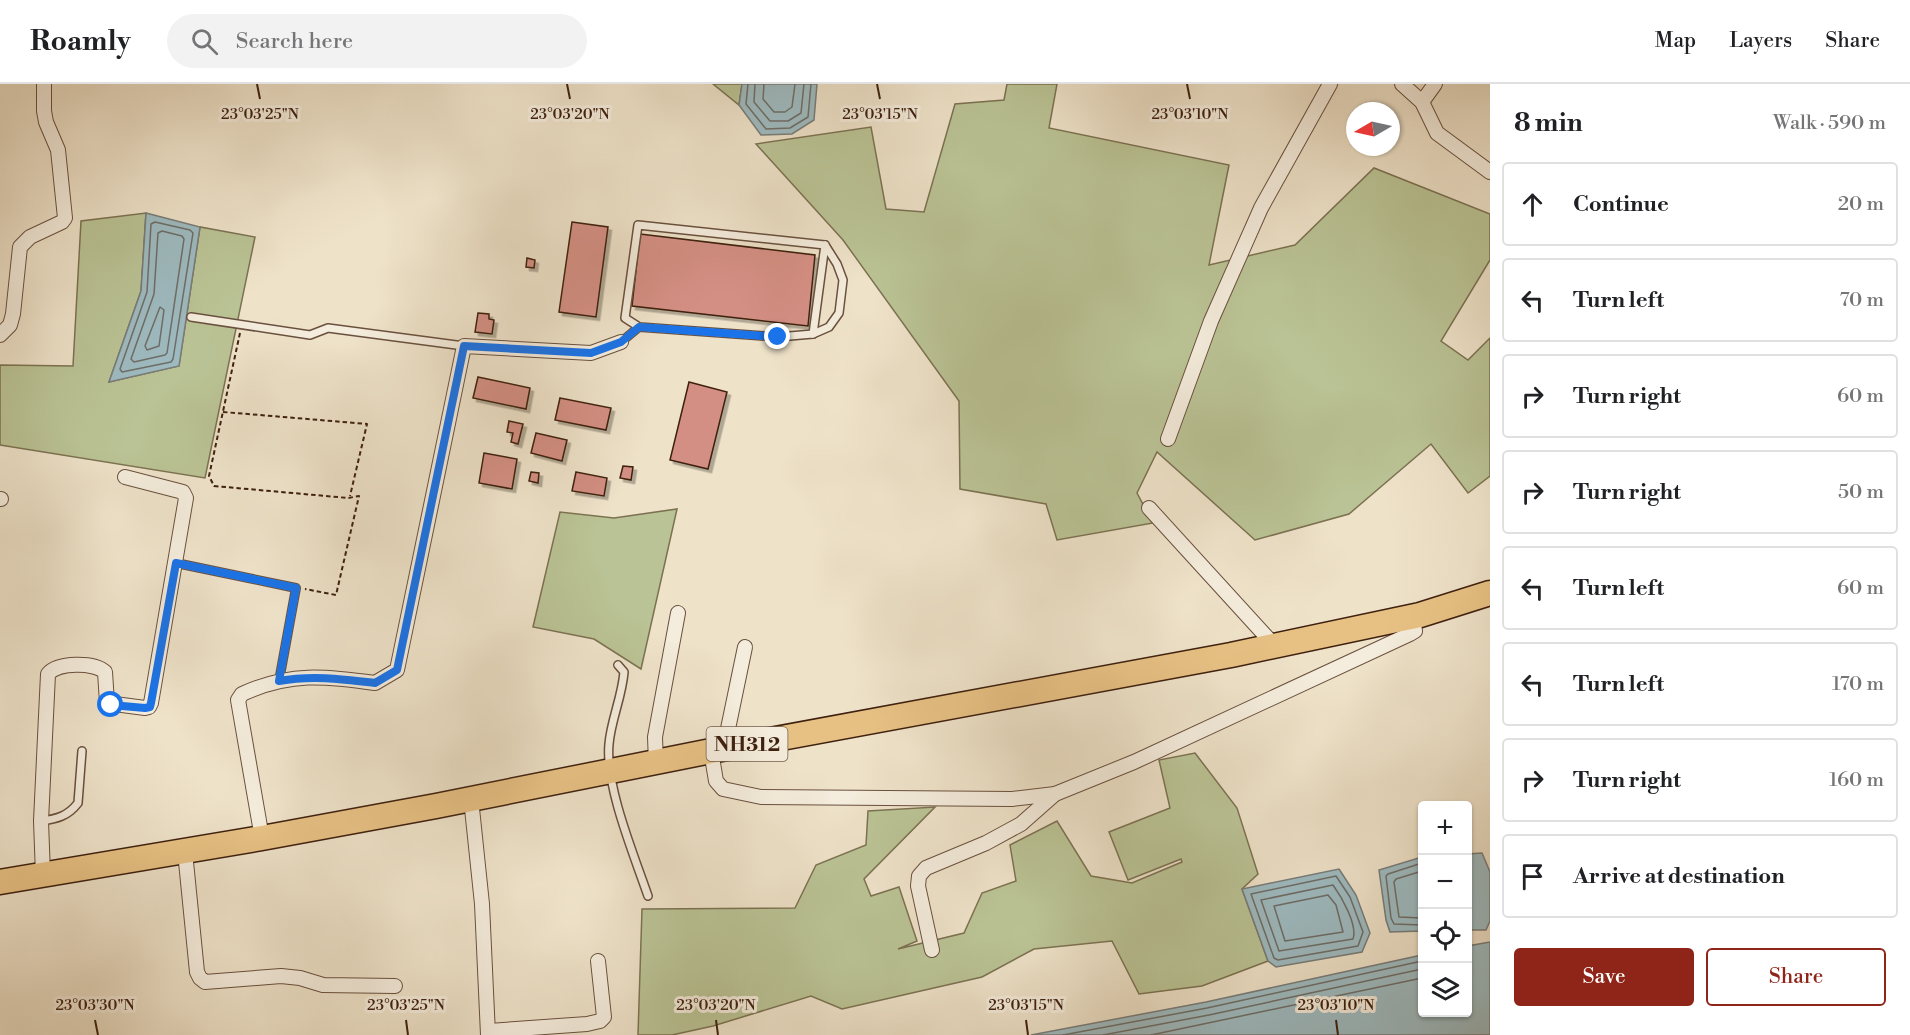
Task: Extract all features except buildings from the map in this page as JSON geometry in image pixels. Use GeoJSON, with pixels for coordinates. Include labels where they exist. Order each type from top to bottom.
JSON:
{"type":"FeatureCollection","features":[{"type":"Feature","properties":{"kind":"highway","name":"NH312"},"geometry":{"type":"LineString","coordinates":[[0,882],[262,838],[1274,645],[1444,609],[1490,593]]}},
{"type":"Feature","properties":{"kind":"street"},"geometry":{"type":"LineString","coordinates":[[0,334],[9,325],[13,314],[20,247],[30,237],[62,222],[65,218],[57,150],[44,111],[44,84]]}},
{"type":"Feature","properties":{"kind":"street"},"geometry":{"type":"LineString","coordinates":[[1168,439],[1211,321],[1257,218],[1330,84]]}},
{"type":"Feature","properties":{"kind":"street"},"geometry":{"type":"LineString","coordinates":[[1402,84],[1422,102],[1437,133],[1490,172]]}},
{"type":"Feature","properties":{"kind":"street"},"geometry":{"type":"LineString","coordinates":[[1422,102],[1435,84]]}},
{"type":"Feature","properties":{"kind":"street"},"geometry":{"type":"LineString","coordinates":[[262,838],[238,700],[242,694],[279,681],[328,677],[375,683],[397,670],[464,346],[591,353],[621,342]]}},
{"type":"Feature","properties":{"kind":"street"},"geometry":{"type":"LineString","coordinates":[[43,874],[41,821],[48,674],[53,668],[63,666],[94,666],[105,672],[107,704],[150,707],[186,494],[125,477]]}},
{"type":"Feature","properties":{"kind":"street"},"geometry":{"type":"LineString","coordinates":[[1149,508],[1274,645]]}},
{"type":"Feature","properties":{"kind":"street"},"geometry":{"type":"LineString","coordinates":[[656,763],[655,737],[678,613]]}},
{"type":"Feature","properties":{"kind":"street"},"geometry":{"type":"LineString","coordinates":[[744,647],[718,750],[716,781],[723,789],[761,797],[1012,799],[1055,794],[1134,762],[1410,634],[1416,627],[1413,616]]}},
{"type":"Feature","properties":{"kind":"street"},"geometry":{"type":"LineString","coordinates":[[932,950],[918,886],[919,876],[926,868],[986,843],[1021,824],[1055,794]]}},
{"type":"Feature","properties":{"kind":"street"},"geometry":{"type":"LineString","coordinates":[[471,799],[482,904],[488,1033],[600,1021],[604,1017],[604,1007],[598,961]]}},
{"type":"Feature","properties":{"kind":"street"},"geometry":{"type":"LineString","coordinates":[[185,852],[197,972],[205,982],[280,976],[300,978],[323,985],[395,986]]}},
{"type":"Feature","properties":{"kind":"lane"},"geometry":{"type":"LineString","coordinates":[[638,225],[825,245],[837,264],[843,280],[839,313],[829,327],[813,334],[778,337],[639,327],[625,318],[638,225]]}},
{"type":"Feature","properties":{"kind":"lane"},"geometry":{"type":"LineString","coordinates":[[813,334],[825,245]]}},
{"type":"Feature","properties":{"kind":"lane"},"geometry":{"type":"LineString","coordinates":[[191,317],[310,335],[328,327],[464,346]]}},
{"type":"Feature","properties":{"kind":"lane"},"geometry":{"type":"LineString","coordinates":[[621,342],[639,327]]}},
{"type":"Feature","properties":{"kind":"lane"},"geometry":{"type":"LineString","coordinates":[[176,563],[296,588],[279,681]]}},
{"type":"Feature","properties":{"kind":"lane"},"geometry":{"type":"LineString","coordinates":[[618,665],[624,672],[624,681],[609,744],[610,772],[623,821],[648,896]]}},
{"type":"Feature","properties":{"kind":"lane"},"geometry":{"type":"LineString","coordinates":[[41,821],[65,816],[78,803],[82,751]]}},
{"type":"Feature","properties":{"kind":"path"},"geometry":{"type":"LineString","coordinates":[[242,325],[209,476],[214,486],[348,498],[359,496],[336,596],[296,588]]}},
{"type":"Feature","properties":{"kind":"path"},"geometry":{"type":"LineString","coordinates":[[223,412],[367,424],[350,496]]}},
{"type":"Feature","properties":{"kind":"green space"},"geometry":{"type":"Polygon","coordinates":[[[713,84],[742,84],[739,105],[713,84]]]}},
{"type":"Feature","properties":{"kind":"green space"},"geometry":{"type":"Polygon","coordinates":[[[1007,84],[1057,84],[1049,128],[1229,165],[1209,265],[1295,245],[1374,168],[1490,214],[1490,260],[1441,341],[1468,360],[1490,338],[1490,476],[1468,493],[1431,444],[1349,514],[1255,540],[1157,452],[1137,493],[1153,523],[1057,540],[1046,504],[960,489],[959,401],[843,240],[756,144],[871,127],[886,209],[924,212],[955,104],[1004,100],[1007,84]]]}},
{"type":"Feature","properties":{"kind":"green space"},"geometry":{"type":"Polygon","coordinates":[[[146,213],[141,291],[109,382],[179,366],[200,227],[255,237],[205,478],[0,445],[0,365],[73,366],[81,221],[146,213]]]}},
{"type":"Feature","properties":{"kind":"green space"},"geometry":{"type":"Polygon","coordinates":[[[677,509],[641,669],[594,639],[533,627],[560,512],[614,518],[677,509]]]}},
{"type":"Feature","properties":{"kind":"green space"},"geometry":{"type":"Polygon","coordinates":[[[1195,753],[1237,808],[1258,874],[1242,889],[1268,961],[1202,986],[1139,994],[1112,941],[1034,949],[982,977],[842,1009],[811,996],[713,1026],[672,1035],[638,1035],[642,909],[795,908],[816,865],[866,845],[868,811],[935,807],[864,879],[871,896],[899,887],[917,941],[898,949],[964,933],[982,893],[1016,881],[1010,845],[1057,821],[1091,876],[1132,883],[1182,862],[1181,859],[1128,880],[1109,832],[1170,808],[1159,760],[1195,753]]]}},
{"type":"Feature","properties":{"kind":"water"},"geometry":{"type":"Polygon","coordinates":[[[742,84],[817,84],[814,120],[792,134],[761,135],[739,105],[742,84]]]}},
{"type":"Feature","properties":{"kind":"water"},"geometry":{"type":"Polygon","coordinates":[[[146,213],[200,227],[179,366],[109,382],[141,291],[146,213]]]}},
{"type":"Feature","properties":{"kind":"water"},"geometry":{"type":"Polygon","coordinates":[[[1482,853],[1490,872],[1490,921],[1486,930],[1472,930],[1472,854],[1482,853]]]}},
{"type":"Feature","properties":{"kind":"water"},"geometry":{"type":"Polygon","coordinates":[[[1418,858],[1418,931],[1390,932],[1386,920],[1379,870],[1418,858]]]}},
{"type":"Feature","properties":{"kind":"water"},"geometry":{"type":"Polygon","coordinates":[[[1339,869],[1356,895],[1370,933],[1362,952],[1276,967],[1268,961],[1242,889],[1339,869]]]}},
{"type":"Feature","properties":{"kind":"water"},"geometry":{"type":"Polygon","coordinates":[[[1490,942],[1490,1035],[1031,1035],[1206,1002],[1418,956],[1418,1017],[1472,1017],[1472,945],[1490,942]]]}},
{"type":"Feature","properties":{"kind":"route"},"geometry":{"type":"LineString","coordinates":[[111,705],[150,707],[176,563],[296,588],[279,681],[328,677],[375,683],[397,670],[464,346],[591,353],[621,342],[639,327],[778,337]]}}]}
